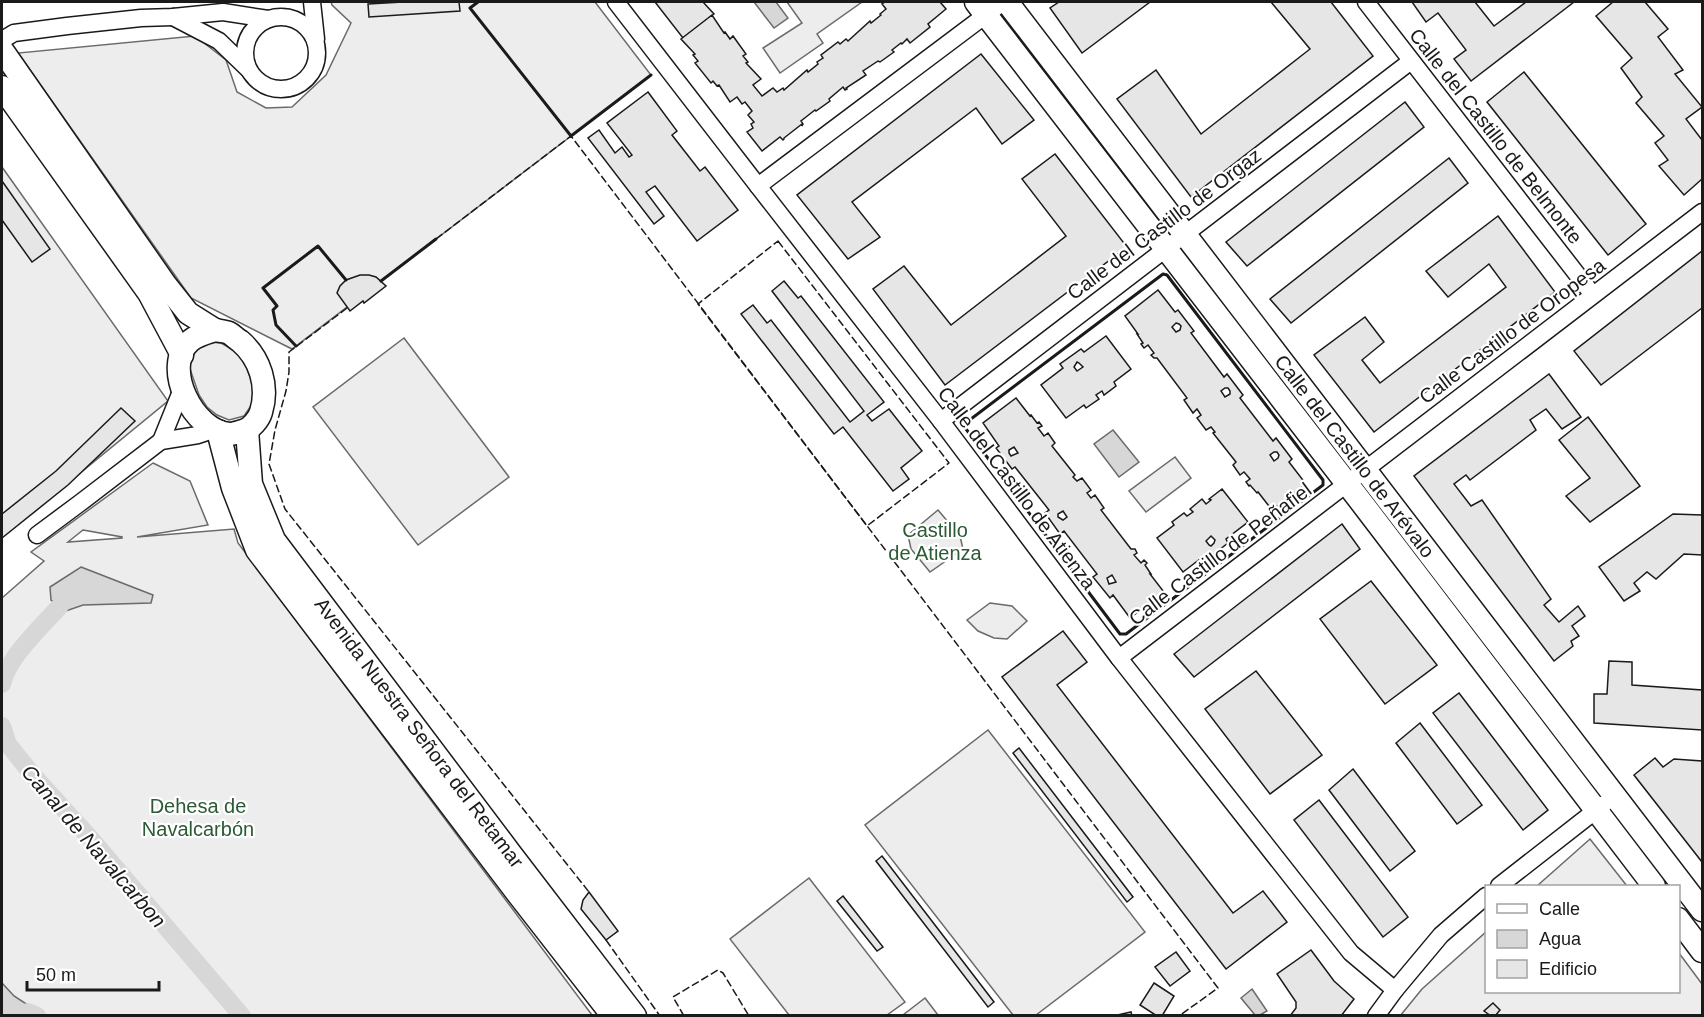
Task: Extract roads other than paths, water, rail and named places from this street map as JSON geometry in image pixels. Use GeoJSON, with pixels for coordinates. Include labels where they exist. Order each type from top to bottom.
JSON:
{"type":"FeatureCollection","features":[{"type":"Feature","properties":{"kind":"street"},"geometry":{"type":"LineString","coordinates":[[249,70],[245,56],[247,41],[256,26],[287,2]]}},
{"type":"Feature","properties":{"kind":"street"},"geometry":{"type":"LineString","coordinates":[[173,17],[219,41],[260,82],[276,89],[293,88],[310,77],[318,58],[312,2]]}},
{"type":"Feature","properties":{"kind":"street","name":"Calle del Castillo de Atienza"},"geometry":{"type":"LineString","coordinates":[[616,2],[941,421],[1119,658],[1351,953],[1395,990]]}},
{"type":"Feature","properties":{"kind":"street","name":"Calle del Castillo de Belmonte"},"geometry":{"type":"LineString","coordinates":[[1366,2],[1593,295]]}},
{"type":"Feature","properties":{"kind":"street"},"geometry":{"type":"LineString","coordinates":[[758,186],[993,5]]}},
{"type":"Feature","properties":{"kind":"street","name":"Calle del Castillo de Arévalo"},"geometry":{"type":"LineString","coordinates":[[993,5],[1186,235],[1702,910]]}},
{"type":"Feature","properties":{"kind":"street","name":"Calle del Castillo de Arévalo"},"geometry":{"type":"LineString","coordinates":[[993,5],[1166,249],[1653,885]]}},
{"type":"Feature","properties":{"kind":"street"},"geometry":{"type":"LineString","coordinates":[[2,40],[14,33],[67,26],[223,12],[269,18],[288,16],[304,24],[316,39]]}},
{"type":"Feature","properties":{"kind":"street"},"geometry":{"type":"LineString","coordinates":[[2,50],[165,284],[188,312],[215,330],[230,333],[248,348],[256,361],[263,379],[262,409],[259,417],[247,430],[230,434],[217,430],[204,422],[191,408],[182,390],[179,371],[182,355],[188,343],[198,335],[215,330]]}},
{"type":"Feature","properties":{"kind":"street","name":"Calle del Castillo de Orgaz"},"geometry":{"type":"LineString","coordinates":[[941,421],[1411,61]]}},
{"type":"Feature","properties":{"kind":"street"},"geometry":{"type":"LineString","coordinates":[[2,87],[149,293],[182,355]]}},
{"type":"Feature","properties":{"kind":"street","name":"Calle Castillo de Oropesa"},"geometry":{"type":"LineString","coordinates":[[1347,484],[1702,212]]}},
{"type":"Feature","properties":{"kind":"street"},"geometry":{"type":"LineString","coordinates":[[161,441],[182,390]]}},
{"type":"Feature","properties":{"kind":"street"},"geometry":{"type":"LineString","coordinates":[[37,535],[161,441],[217,430]]}},
{"type":"Feature","properties":{"kind":"street","name":"Avenida Nuestra Señora del Retamar"},"geometry":{"type":"LineString","coordinates":[[217,430],[233,488],[258,550],[613,1016]]}},
{"type":"Feature","properties":{"kind":"street","name":"Avenida Nuestra Señora del Retamar"},"geometry":{"type":"LineString","coordinates":[[247,430],[252,484],[274,540],[502,844],[636,1016]]}},
{"type":"Feature","properties":{"kind":"street","name":"Calle Castillo de Peñafiel"},"geometry":{"type":"LineString","coordinates":[[1119,658],[1347,484]]}},
{"type":"Feature","properties":{"kind":"street"},"geometry":{"type":"LineString","coordinates":[[1500,885],[1614,796]]}},
{"type":"Feature","properties":{"kind":"street"},"geometry":{"type":"LineString","coordinates":[[1376,1016],[1441,935],[1485,897]]}},
{"type":"Feature","properties":{"kind":"street"},"geometry":{"type":"LineString","coordinates":[[1680,922],[1702,951]]}},
{"type":"Feature","properties":{"kind":"water"},"geometry":{"type":"Polygon","coordinates":[[[754,2],[776,2],[788,18],[774,28],[754,2]]]}},
{"type":"Feature","properties":{"kind":"water"},"geometry":{"type":"Polygon","coordinates":[[[1113,430],[1139,462],[1119,477],[1094,444],[1113,430]]]}},
{"type":"Feature","properties":{"kind":"water"},"geometry":{"type":"Polygon","coordinates":[[[81,567],[153,595],[151,603],[83,605],[66,611],[51,600],[50,587],[81,567]]]}},
{"type":"Feature","properties":{"kind":"water"},"geometry":{"type":"Polygon","coordinates":[[[2,983],[14,996],[31,1007],[26,1015],[2,1015],[2,983]]]}},
{"type":"Feature","properties":{"kind":"water"},"geometry":{"type":"Polygon","coordinates":[[[1252,989],[1267,1011],[1260,1015],[1255,1015],[1241,998],[1252,989]]]}},
{"type":"Feature","properties":{"kind":"waterway","name":"Canal de Navalcarbon"},"geometry":{"type":"LineString","coordinates":[[2,684],[5,674],[18,653],[60,606]]}},
{"type":"Feature","properties":{"kind":"waterway","name":"Canal de Navalcarbon"},"geometry":{"type":"LineString","coordinates":[[2,726],[8,744],[31,773],[91,839],[242,1016]]}},
{"type":"Feature","properties":{"kind":"waterway"},"geometry":{"type":"LineString","coordinates":[[28,1012],[37,1016]]}},
{"type":"Feature","properties":{"kind":"park label","name":"Castillo de Atienza"},"geometry":{"type":"Point","coordinates":[935,542]}},
{"type":"Feature","properties":{"kind":"park label","name":"Dehesa de Navalcarbón"},"geometry":{"type":"Point","coordinates":[198,818]}}]}
